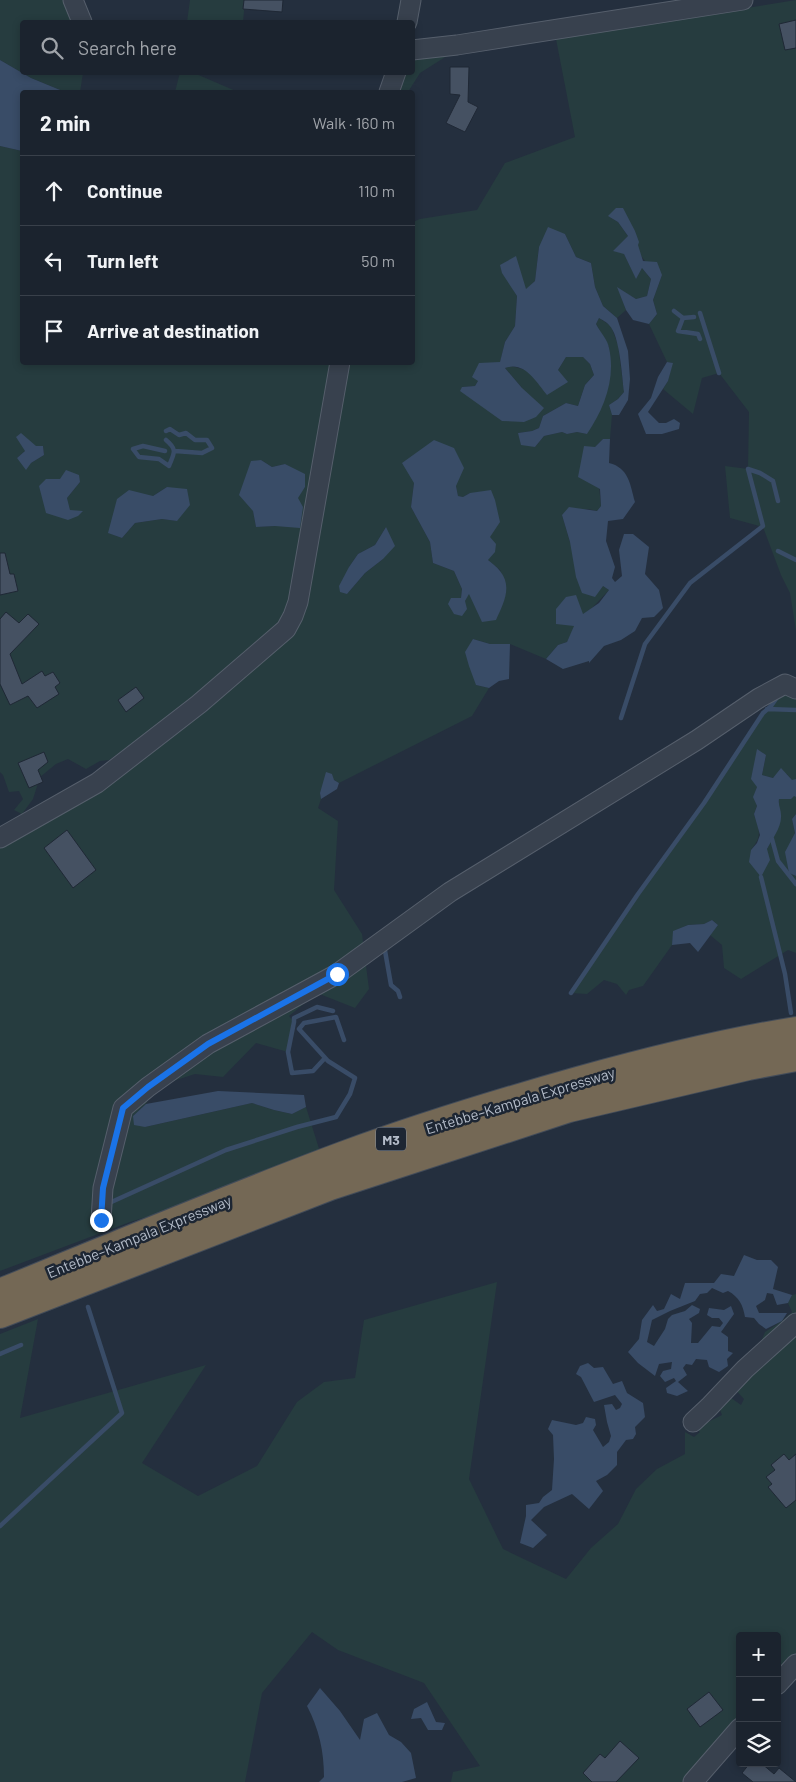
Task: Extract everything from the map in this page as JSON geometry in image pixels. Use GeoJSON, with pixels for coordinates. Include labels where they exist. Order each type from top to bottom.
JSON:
{"type":"FeatureCollection","features":[{"type":"Feature","properties":{"kind":"highway","name":"Entebbe–Kampala Expressway"},"geometry":{"type":"LineString","coordinates":[[0,1293],[247,1192],[347,1154],[491,1106],[632,1066],[746,1039],[796,1031]]}},
{"type":"Feature","properties":{"kind":"highway","name":"Entebbe–Kampala Expressway"},"geometry":{"type":"LineString","coordinates":[[0,1314],[330,1186],[569,1108],[796,1056]]}},
{"type":"Feature","properties":{"kind":"street"},"geometry":{"type":"LineString","coordinates":[[74,0],[81,20]]}},
{"type":"Feature","properties":{"kind":"street"},"geometry":{"type":"LineString","coordinates":[[407,20],[411,0]]}},
{"type":"Feature","properties":{"kind":"street"},"geometry":{"type":"LineString","coordinates":[[415,50],[458,45],[743,0]]}},
{"type":"Feature","properties":{"kind":"street"},"geometry":{"type":"LineString","coordinates":[[390,90],[395,75]]}},
{"type":"Feature","properties":{"kind":"street"},"geometry":{"type":"LineString","coordinates":[[0,838],[97,783],[199,704],[286,629],[298,602],[339,365]]}},
{"type":"Feature","properties":{"kind":"street"},"geometry":{"type":"LineString","coordinates":[[101,1220],[103,1188],[123,1108],[148,1087],[208,1044],[337,974],[450,892],[697,740],[759,698],[785,684],[796,689]]}},
{"type":"Feature","properties":{"kind":"street"},"geometry":{"type":"LineString","coordinates":[[693,1422],[745,1369],[796,1323]]}},
{"type":"Feature","properties":{"kind":"street"},"geometry":{"type":"LineString","coordinates":[[781,1681],[796,1664]]}},
{"type":"Feature","properties":{"kind":"street"},"geometry":{"type":"LineString","coordinates":[[693,1782],[736,1733]]}},
{"type":"Feature","properties":{"kind":"green space"},"geometry":{"type":"Polygon","coordinates":[[[0,0],[68,0],[76,20],[20,20],[20,72],[0,60],[0,0]]]}},
{"type":"Feature","properties":{"kind":"green space"},"geometry":{"type":"Polygon","coordinates":[[[190,0],[245,0],[243,20],[187,20],[190,0]]]}},
{"type":"Feature","properties":{"kind":"green space"},"geometry":{"type":"Polygon","coordinates":[[[796,0],[796,631],[790,593],[781,575],[763,527],[730,518],[725,466],[748,469],[749,412],[719,373],[702,378],[693,414],[663,389],[668,381],[672,363],[667,362],[649,324],[657,314],[653,300],[662,275],[642,257],[635,231],[608,216],[618,222],[628,236],[624,254],[636,278],[642,268],[651,279],[647,296],[636,299],[618,288],[626,310],[617,318],[603,306],[595,287],[591,263],[576,257],[565,234],[539,247],[535,281],[526,290],[513,289],[517,296],[515,326],[505,342],[500,363],[478,381],[475,386],[462,387],[502,421],[522,388],[505,368],[511,366],[526,370],[558,370],[566,357],[583,357],[590,364],[594,375],[585,385],[578,406],[566,403],[543,416],[539,428],[518,433],[535,447],[544,436],[562,432],[567,434],[577,432],[587,434],[609,347],[596,324],[599,318],[611,326],[618,345],[624,392],[609,405],[612,415],[610,439],[603,439],[595,447],[601,506],[597,511],[588,509],[562,515],[570,542],[603,586],[609,590],[575,626],[567,642],[558,645],[546,659],[510,644],[490,644],[473,639],[476,685],[489,688],[472,716],[339,783],[333,779],[332,774],[320,793],[321,799],[318,808],[338,821],[334,890],[362,934],[369,989],[355,1008],[317,993],[289,1016],[294,1022],[288,1052],[256,1043],[223,1077],[195,1074],[155,1087],[146,1104],[133,1116],[145,1127],[252,1103],[292,1114],[306,1107],[321,1155],[214,1196],[130,1222],[0,1271],[0,839],[89,792],[296,628],[342,365],[415,365],[415,221],[477,210],[505,163],[575,137],[556,39],[796,0]],[[414,483],[411,507],[430,542],[433,563],[454,571],[462,589],[461,598],[465,601],[469,593],[501,571],[488,560],[490,537],[470,493],[463,497],[458,496],[456,486],[414,483]],[[386,527],[375,545],[358,554],[349,567],[347,594],[365,573],[383,559],[386,527]]]}},
{"type":"Feature","properties":{"kind":"green space"},"geometry":{"type":"Polygon","coordinates":[[[415,47],[450,54],[420,73],[409,90],[394,90],[400,75],[415,75],[415,47]]]}},
{"type":"Feature","properties":{"kind":"green space"},"geometry":{"type":"Polygon","coordinates":[[[26,75],[83,75],[80,90],[60,90],[26,75]]]}},
{"type":"Feature","properties":{"kind":"green space"},"geometry":{"type":"Polygon","coordinates":[[[179,75],[199,75],[233,90],[176,90],[179,75]]]}},
{"type":"Feature","properties":{"kind":"green space"},"geometry":{"type":"Polygon","coordinates":[[[0,146],[20,151],[20,365],[338,365],[295,593],[285,617],[250,651],[138,740],[109,760],[100,761],[86,769],[68,759],[56,764],[40,777],[33,799],[22,814],[14,810],[23,799],[19,791],[9,792],[3,775],[0,772],[0,146]],[[36,446],[25,451],[17,458],[31,463],[44,455],[43,446],[36,446]],[[261,460],[253,511],[256,527],[275,526],[305,487],[294,469],[285,464],[272,467],[261,460]],[[46,479],[46,513],[83,512],[70,511],[67,498],[80,482],[46,479]],[[167,487],[153,496],[109,533],[122,538],[135,523],[162,519],[177,521],[167,487]]]}},
{"type":"Feature","properties":{"kind":"green space"},"geometry":{"type":"Polygon","coordinates":[[[796,693],[796,779],[792,781],[787,774],[773,778],[762,775],[766,755],[757,750],[757,787],[754,797],[757,806],[754,814],[759,836],[751,850],[767,849],[777,829],[779,799],[793,795],[796,797],[796,814],[792,819],[795,833],[786,852],[789,873],[796,876],[796,953],[788,950],[741,979],[724,968],[722,945],[710,935],[718,925],[712,920],[704,924],[688,925],[674,931],[672,945],[643,986],[629,990],[626,995],[617,984],[604,980],[587,994],[571,993],[638,894],[704,803],[763,713],[771,706],[779,694],[796,693]]]}},
{"type":"Feature","properties":{"kind":"green space"},"geometry":{"type":"Polygon","coordinates":[[[497,1282],[469,1479],[503,1549],[566,1579],[591,1548],[618,1524],[636,1489],[657,1469],[685,1454],[685,1432],[694,1437],[700,1432],[690,1424],[701,1419],[708,1422],[722,1415],[716,1399],[727,1395],[741,1405],[744,1399],[732,1386],[758,1349],[765,1332],[792,1312],[788,1303],[792,1295],[796,1294],[796,1657],[781,1674],[781,1632],[736,1632],[736,1727],[687,1782],[451,1782],[453,1772],[480,1766],[424,1683],[338,1650],[312,1632],[262,1693],[245,1782],[0,1782],[0,1334],[38,1319],[20,1418],[206,1365],[142,1463],[198,1496],[257,1466],[297,1402],[324,1382],[355,1378],[364,1320],[497,1282]]]}},
{"type":"Feature","properties":{"kind":"water"},"geometry":{"type":"Polygon","coordinates":[[[0,60],[20,72],[20,75],[26,75],[60,90],[20,90],[20,151],[0,146],[0,60]]]}},
{"type":"Feature","properties":{"kind":"water"},"geometry":{"type":"Polygon","coordinates":[[[616,208],[623,208],[635,231],[643,261],[657,262],[662,275],[653,300],[657,314],[649,324],[633,320],[626,310],[617,287],[636,299],[647,296],[651,279],[642,268],[636,279],[624,254],[613,251],[628,236],[618,222],[608,216],[616,208]]]}},
{"type":"Feature","properties":{"kind":"water"},"geometry":{"type":"Polygon","coordinates":[[[548,227],[565,234],[576,257],[591,263],[595,287],[603,306],[617,318],[628,351],[630,379],[628,400],[619,415],[612,415],[609,405],[624,392],[621,367],[613,330],[599,318],[596,324],[608,345],[611,371],[607,393],[599,414],[587,434],[577,432],[567,434],[562,432],[544,436],[535,447],[521,445],[518,433],[539,428],[543,416],[566,403],[578,406],[585,385],[594,375],[590,364],[583,357],[566,357],[558,370],[568,382],[547,395],[524,370],[518,367],[505,368],[522,388],[544,408],[536,417],[524,422],[502,421],[460,391],[462,387],[475,386],[478,381],[472,377],[479,363],[500,362],[505,342],[515,326],[517,296],[502,273],[500,265],[516,256],[526,289],[535,281],[539,247],[548,227]]]}},
{"type":"Feature","properties":{"kind":"water"},"geometry":{"type":"Polygon","coordinates":[[[667,362],[673,363],[668,381],[648,412],[659,423],[666,423],[674,419],[680,423],[679,429],[662,434],[646,434],[638,414],[651,398],[658,377],[667,362]]]}},
{"type":"Feature","properties":{"kind":"water"},"geometry":{"type":"Polygon","coordinates":[[[21,433],[36,446],[43,446],[44,455],[31,463],[26,470],[17,458],[25,451],[16,437],[21,433]]]}},
{"type":"Feature","properties":{"kind":"water"},"geometry":{"type":"Polygon","coordinates":[[[603,439],[610,439],[609,463],[616,465],[625,473],[635,502],[623,519],[608,521],[606,541],[615,567],[612,578],[615,582],[622,576],[619,550],[624,534],[633,534],[649,547],[645,574],[659,590],[663,608],[654,617],[642,618],[635,631],[621,640],[604,646],[589,663],[589,661],[563,669],[546,659],[558,645],[567,642],[574,626],[556,624],[556,609],[566,597],[576,595],[583,614],[599,603],[609,590],[603,586],[595,597],[582,593],[576,577],[570,542],[562,515],[569,507],[597,511],[601,506],[600,489],[578,477],[584,446],[595,447],[603,439]]]}},
{"type":"Feature","properties":{"kind":"water"},"geometry":{"type":"Polygon","coordinates":[[[434,440],[454,448],[464,468],[456,486],[458,496],[463,497],[470,493],[491,490],[495,500],[500,522],[490,537],[496,544],[495,552],[488,560],[497,568],[506,583],[506,596],[496,620],[482,622],[469,594],[465,601],[467,609],[462,616],[454,614],[448,604],[451,598],[461,598],[462,589],[454,571],[433,563],[430,542],[411,507],[414,483],[402,463],[434,440]]]}},
{"type":"Feature","properties":{"kind":"water"},"geometry":{"type":"Polygon","coordinates":[[[261,460],[272,467],[285,464],[305,474],[305,487],[298,498],[303,507],[300,528],[256,527],[253,511],[239,495],[251,461],[261,460]]]}},
{"type":"Feature","properties":{"kind":"water"},"geometry":{"type":"Polygon","coordinates":[[[66,470],[79,475],[80,482],[67,498],[70,510],[83,511],[78,516],[68,520],[46,513],[39,486],[46,479],[60,479],[66,470]]]}},
{"type":"Feature","properties":{"kind":"water"},"geometry":{"type":"Polygon","coordinates":[[[167,487],[187,489],[190,505],[177,521],[162,519],[135,523],[122,538],[108,533],[117,499],[129,490],[153,496],[167,487]]]}},
{"type":"Feature","properties":{"kind":"water"},"geometry":{"type":"Polygon","coordinates":[[[386,527],[395,546],[383,559],[365,573],[347,594],[340,592],[339,586],[358,554],[375,545],[386,527]]]}},
{"type":"Feature","properties":{"kind":"water"},"geometry":{"type":"Polygon","coordinates":[[[473,639],[490,644],[510,644],[509,679],[499,681],[489,688],[476,685],[465,652],[473,639]]]}},
{"type":"Feature","properties":{"kind":"water"},"geometry":{"type":"Polygon","coordinates":[[[757,749],[766,755],[762,775],[773,778],[781,768],[792,780],[796,779],[796,797],[779,799],[780,824],[767,849],[770,860],[761,877],[749,862],[751,850],[757,843],[760,835],[754,814],[757,806],[753,797],[757,787],[751,779],[757,749]]]}},
{"type":"Feature","properties":{"kind":"water"},"geometry":{"type":"Polygon","coordinates":[[[326,772],[332,774],[334,780],[339,783],[337,789],[321,799],[320,793],[326,772]]]}},
{"type":"Feature","properties":{"kind":"water"},"geometry":{"type":"Polygon","coordinates":[[[796,814],[796,876],[789,873],[785,852],[795,833],[792,819],[796,814]]]}},
{"type":"Feature","properties":{"kind":"water"},"geometry":{"type":"Polygon","coordinates":[[[712,920],[718,925],[698,952],[690,943],[672,945],[673,931],[688,925],[704,924],[712,920]]]}},
{"type":"Feature","properties":{"kind":"water"},"geometry":{"type":"Polygon","coordinates":[[[218,1091],[304,1095],[306,1107],[292,1114],[252,1103],[145,1127],[134,1125],[133,1116],[146,1104],[218,1091]]]}},
{"type":"Feature","properties":{"kind":"water"},"geometry":{"type":"Polygon","coordinates":[[[744,1255],[757,1260],[771,1260],[778,1267],[773,1289],[792,1295],[788,1303],[777,1305],[773,1294],[767,1293],[765,1300],[756,1306],[759,1313],[787,1313],[782,1321],[766,1329],[754,1318],[745,1317],[740,1302],[732,1293],[728,1291],[723,1293],[712,1288],[707,1293],[700,1294],[695,1301],[652,1320],[647,1342],[654,1346],[672,1315],[685,1311],[692,1305],[700,1309],[699,1313],[689,1319],[692,1323],[691,1343],[698,1343],[712,1326],[720,1327],[723,1323],[719,1318],[712,1318],[707,1315],[709,1308],[724,1310],[731,1306],[734,1314],[721,1332],[728,1337],[728,1351],[733,1353],[727,1359],[728,1366],[719,1372],[709,1367],[707,1360],[696,1359],[692,1365],[686,1364],[683,1368],[687,1375],[678,1382],[688,1391],[677,1396],[667,1393],[666,1388],[676,1381],[674,1378],[665,1382],[660,1376],[663,1371],[671,1369],[672,1362],[659,1364],[655,1376],[638,1363],[628,1352],[639,1339],[642,1320],[653,1305],[657,1311],[664,1309],[671,1294],[680,1299],[685,1283],[714,1283],[721,1274],[734,1276],[744,1255]]]}},
{"type":"Feature","properties":{"kind":"water"},"geometry":{"type":"Polygon","coordinates":[[[588,1363],[594,1368],[603,1367],[613,1384],[622,1381],[627,1393],[643,1403],[645,1417],[635,1427],[636,1434],[633,1439],[626,1440],[617,1452],[617,1465],[607,1475],[596,1481],[603,1491],[589,1509],[572,1494],[544,1507],[531,1520],[547,1535],[533,1548],[520,1543],[526,1516],[526,1505],[539,1503],[552,1490],[553,1435],[548,1429],[552,1420],[576,1425],[583,1423],[586,1417],[595,1419],[596,1425],[593,1430],[603,1447],[609,1442],[611,1436],[604,1405],[612,1404],[616,1410],[622,1404],[615,1395],[594,1402],[581,1377],[576,1374],[580,1366],[588,1363]]]}},
{"type":"Feature","properties":{"kind":"water"},"geometry":{"type":"Polygon","coordinates":[[[320,1688],[340,1711],[360,1740],[364,1719],[377,1713],[389,1735],[401,1742],[411,1753],[416,1778],[402,1782],[319,1782],[324,1777],[322,1749],[315,1723],[307,1706],[320,1688]]]}},
{"type":"Feature","properties":{"kind":"water"},"geometry":{"type":"Polygon","coordinates":[[[427,1702],[436,1722],[445,1723],[442,1730],[428,1730],[421,1718],[411,1719],[414,1709],[427,1702]]]}},
{"type":"Feature","properties":{"kind":"building"},"geometry":{"type":"Polygon","coordinates":[[[244,0],[283,0],[282,12],[243,9],[244,0]]]}},
{"type":"Feature","properties":{"kind":"building"},"geometry":{"type":"Polygon","coordinates":[[[796,20],[796,48],[785,50],[779,24],[796,20]]]}},
{"type":"Feature","properties":{"kind":"building"},"geometry":{"type":"Polygon","coordinates":[[[450,67],[469,67],[468,102],[478,107],[465,132],[446,123],[460,95],[450,94],[450,67]]]}},
{"type":"Feature","properties":{"kind":"building"},"geometry":{"type":"Polygon","coordinates":[[[0,553],[5,553],[10,574],[14,574],[18,591],[0,595],[0,553]]]}},
{"type":"Feature","properties":{"kind":"building"},"geometry":{"type":"Polygon","coordinates":[[[6,612],[19,623],[28,614],[39,624],[10,654],[22,684],[42,671],[45,676],[53,672],[60,683],[55,687],[59,694],[37,708],[28,696],[10,705],[0,684],[0,619],[6,612]]]}},
{"type":"Feature","properties":{"kind":"building"},"geometry":{"type":"Polygon","coordinates":[[[136,687],[144,698],[126,712],[118,700],[136,687]]]}},
{"type":"Feature","properties":{"kind":"building"},"geometry":{"type":"Polygon","coordinates":[[[44,752],[48,762],[38,770],[43,782],[29,788],[18,763],[44,752]]]}},
{"type":"Feature","properties":{"kind":"building"},"geometry":{"type":"Polygon","coordinates":[[[67,830],[96,870],[73,888],[44,848],[67,830]]]}},
{"type":"Feature","properties":{"kind":"building"},"geometry":{"type":"Polygon","coordinates":[[[784,1454],[789,1460],[796,1454],[796,1500],[786,1508],[768,1487],[772,1484],[766,1477],[775,1470],[771,1465],[784,1454]]]}},
{"type":"Feature","properties":{"kind":"building"},"geometry":{"type":"Polygon","coordinates":[[[709,1692],[723,1710],[700,1727],[687,1709],[709,1692]]]}},
{"type":"Feature","properties":{"kind":"building"},"geometry":{"type":"Polygon","coordinates":[[[620,1741],[639,1758],[616,1782],[592,1782],[583,1773],[600,1754],[605,1758],[620,1741]]]}},
{"type":"Feature","properties":{"kind":"building"},"geometry":{"type":"Polygon","coordinates":[[[747,1767],[766,1767],[774,1774],[779,1768],[796,1782],[753,1782],[742,1773],[747,1767]]]}},
{"type":"Feature","properties":{"kind":"waterway"},"geometry":{"type":"LineString","coordinates":[[674,311],[683,318]]}},
{"type":"Feature","properties":{"kind":"waterway"},"geometry":{"type":"LineString","coordinates":[[700,313],[719,373]]}},
{"type":"Feature","properties":{"kind":"waterway"},"geometry":{"type":"LineString","coordinates":[[694,317],[683,318],[678,331],[698,334],[700,339]]}},
{"type":"Feature","properties":{"kind":"waterway"},"geometry":{"type":"LineString","coordinates":[[166,431],[170,429],[179,435],[186,433],[195,440],[207,440],[212,448],[202,453],[175,451]]}},
{"type":"Feature","properties":{"kind":"waterway"},"geometry":{"type":"LineString","coordinates":[[165,451],[143,446],[133,449],[139,457],[159,459],[169,466],[174,449],[166,440]]}},
{"type":"Feature","properties":{"kind":"waterway"},"geometry":{"type":"LineString","coordinates":[[621,718],[645,644],[690,583],[763,526],[748,469],[760,473],[773,481],[778,501]]}},
{"type":"Feature","properties":{"kind":"waterway"},"geometry":{"type":"LineString","coordinates":[[778,551],[796,560]]}},
{"type":"Feature","properties":{"kind":"waterway"},"geometry":{"type":"LineString","coordinates":[[571,993],[638,894],[704,803],[763,713],[778,696]]}},
{"type":"Feature","properties":{"kind":"waterway"},"geometry":{"type":"LineString","coordinates":[[767,709],[796,710]]}},
{"type":"Feature","properties":{"kind":"waterway"},"geometry":{"type":"LineString","coordinates":[[772,839],[778,861],[796,884]]}},
{"type":"Feature","properties":{"kind":"waterway"},"geometry":{"type":"LineString","coordinates":[[761,877],[785,974],[791,1013]]}},
{"type":"Feature","properties":{"kind":"waterway"},"geometry":{"type":"LineString","coordinates":[[384,945],[391,985],[398,991],[400,997]]}},
{"type":"Feature","properties":{"kind":"waterway"},"geometry":{"type":"LineString","coordinates":[[325,1058],[313,1071],[292,1073],[288,1052],[294,1018],[317,1007],[333,1011]]}},
{"type":"Feature","properties":{"kind":"waterway"},"geometry":{"type":"LineString","coordinates":[[107,1204],[226,1150],[297,1127],[336,1117],[350,1094],[355,1078],[328,1061],[299,1029],[304,1023],[336,1017],[344,1040]]}},
{"type":"Feature","properties":{"kind":"waterway"},"geometry":{"type":"LineString","coordinates":[[0,1526],[122,1413],[88,1307]]}},
{"type":"Feature","properties":{"kind":"waterway"},"geometry":{"type":"LineString","coordinates":[[0,1354],[21,1345]]}},
{"type":"Feature","properties":{"kind":"route"},"geometry":{"type":"LineString","coordinates":[[101,1220],[103,1188],[123,1108],[148,1087],[208,1044],[337,974]]}}]}
